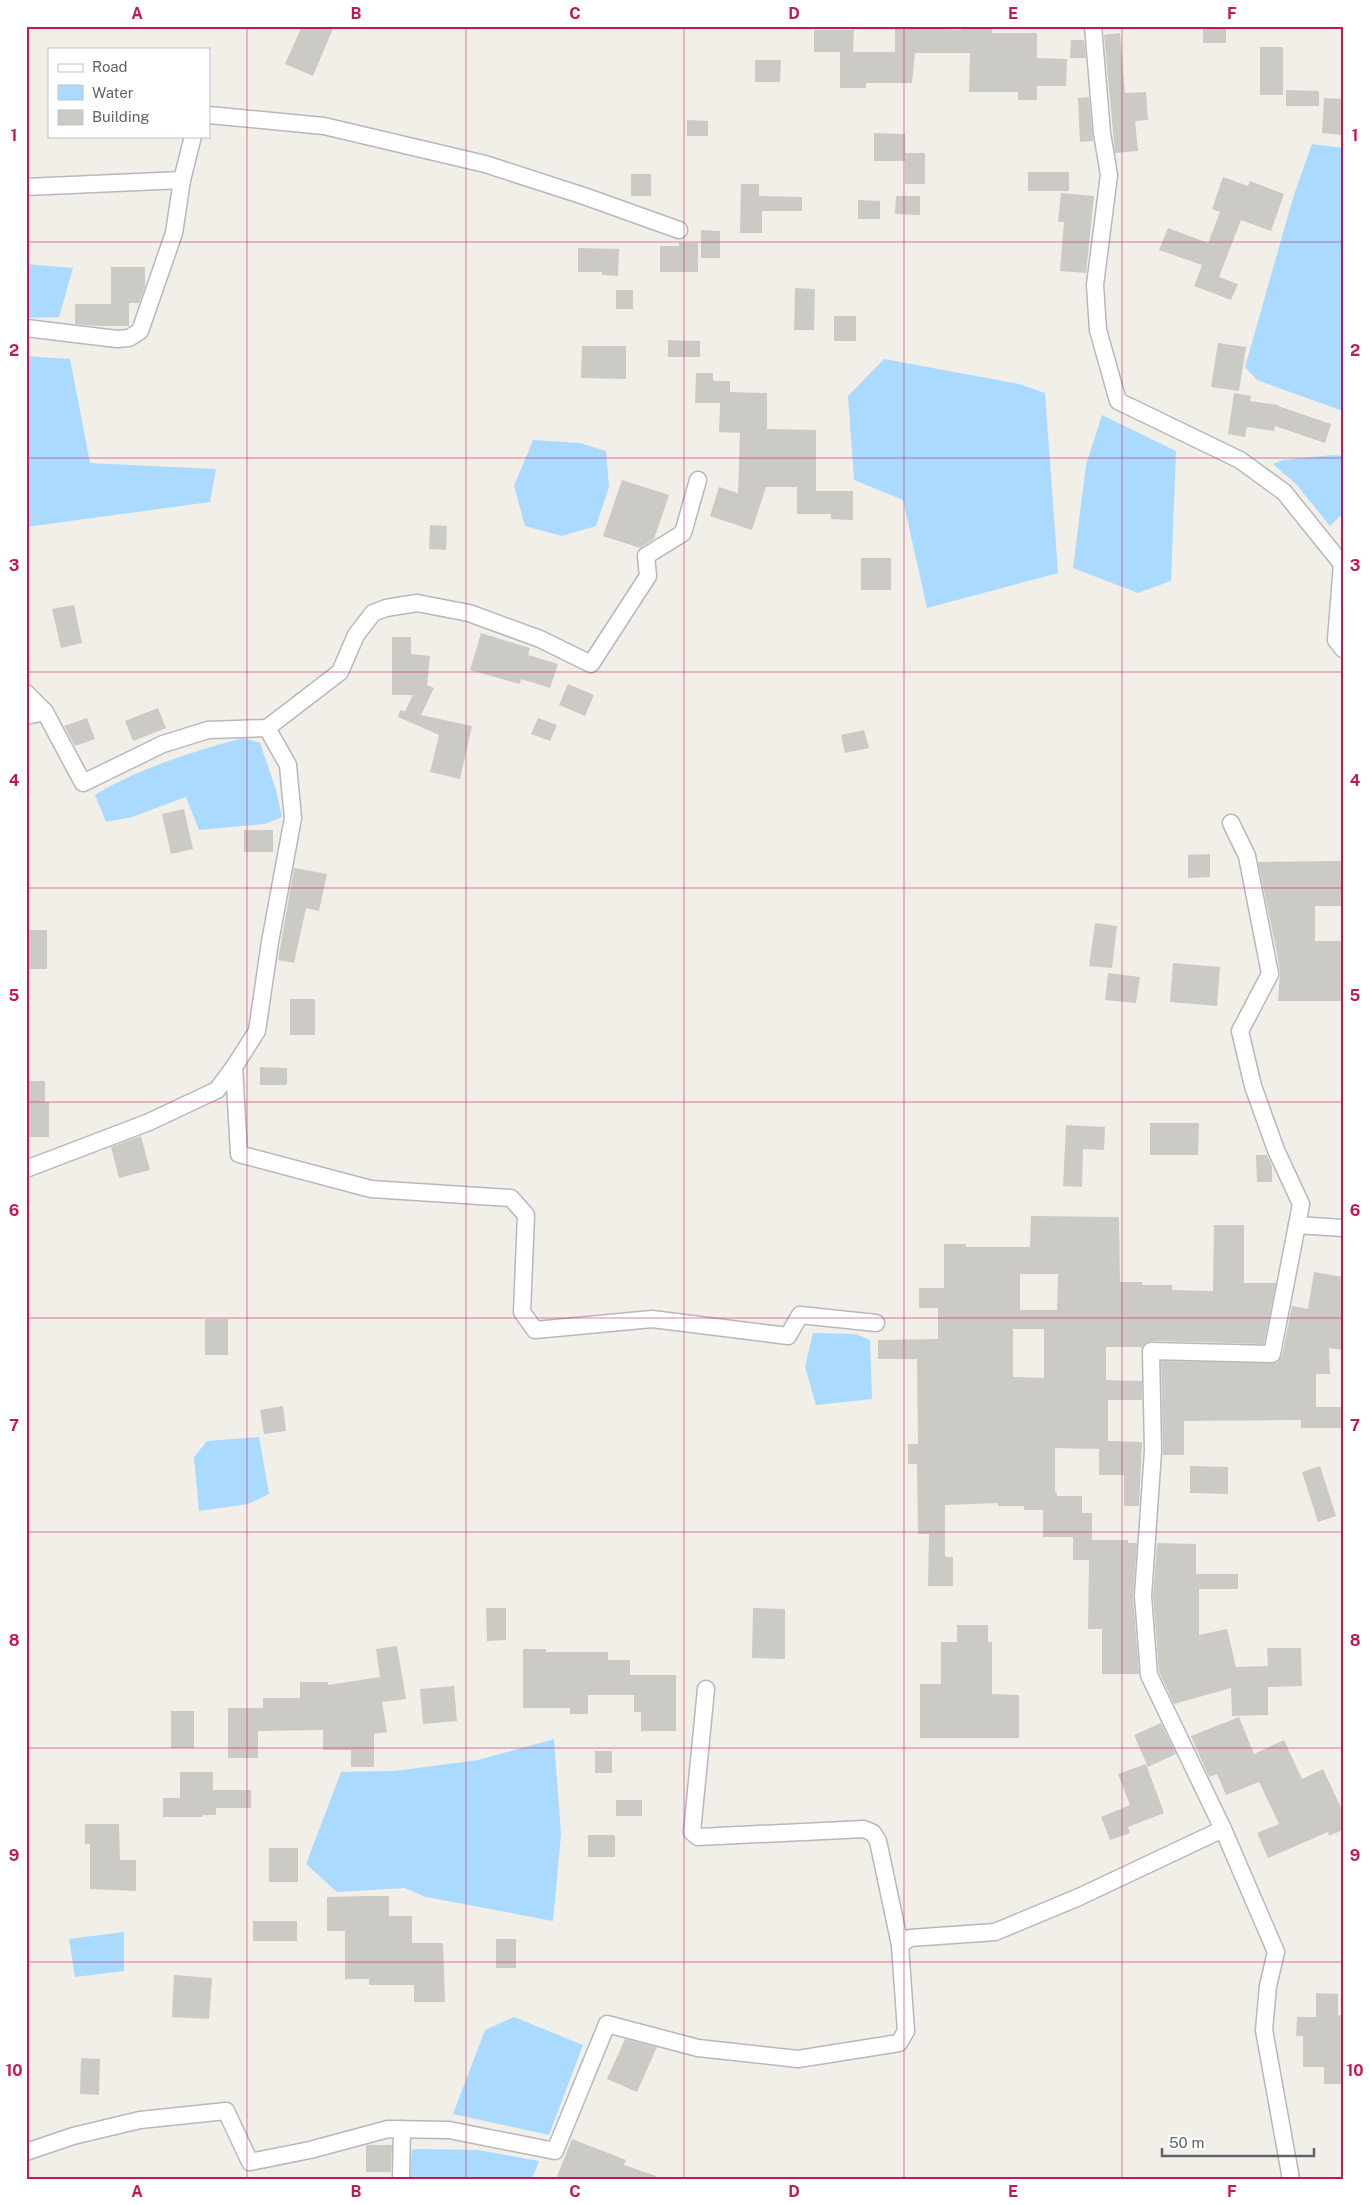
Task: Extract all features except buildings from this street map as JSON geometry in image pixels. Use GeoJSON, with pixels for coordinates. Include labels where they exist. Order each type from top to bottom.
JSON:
{"type":"FeatureCollection","features":[{"type":"Feature","properties":{"kind":"street"},"geometry":{"type":"LineString","coordinates":[[1093,26],[1102,133],[1109,175],[1095,285],[1098,330],[1118,401],[1240,460],[1284,492],[1342,564],[1336,640],[1343,649]]}},
{"type":"Feature","properties":{"kind":"street"},"geometry":{"type":"LineString","coordinates":[[210,115],[324,126],[485,164],[584,196],[679,230]]}},
{"type":"Feature","properties":{"kind":"street"},"geometry":{"type":"LineString","coordinates":[[26,328],[117,339],[129,338],[140,331],[174,233],[182,180],[193,138]]}},
{"type":"Feature","properties":{"kind":"street"},"geometry":{"type":"LineString","coordinates":[[26,187],[182,180]]}},
{"type":"Feature","properties":{"kind":"street"},"geometry":{"type":"LineString","coordinates":[[26,693],[45,712],[83,783],[163,744],[208,730],[267,728],[340,672],[362,628],[373,613],[386,608],[417,604],[469,613],[540,639],[591,664],[648,576],[646,556],[683,533],[698,480]]}},
{"type":"Feature","properties":{"kind":"street"},"geometry":{"type":"LineString","coordinates":[[26,716],[45,712]]}},
{"type":"Feature","properties":{"kind":"street"},"geometry":{"type":"LineString","coordinates":[[26,1169],[149,1122],[217,1090],[257,1031],[270,942],[294,818],[288,765],[267,728]]}},
{"type":"Feature","properties":{"kind":"street"},"geometry":{"type":"LineString","coordinates":[[1231,823],[1247,856],[1270,974],[1240,1031],[1253,1086],[1276,1150],[1301,1204],[1272,1354],[1151,1351],[1153,1451],[1143,1596],[1149,1675],[1223,1830],[1276,1952],[1268,1986],[1264,2030],[1291,2179]]}},
{"type":"Feature","properties":{"kind":"street"},"geometry":{"type":"LineString","coordinates":[[234,1067],[239,1154],[370,1189],[511,1198],[526,1215],[522,1312],[534,1330],[652,1320],[788,1336],[800,1315],[876,1323]]}},
{"type":"Feature","properties":{"kind":"street"},"geometry":{"type":"LineString","coordinates":[[1297,1225],[1343,1228]]}},
{"type":"Feature","properties":{"kind":"street"},"geometry":{"type":"LineString","coordinates":[[26,2152],[73,2136],[140,2120],[226,2111],[250,2162],[310,2150],[388,2129],[449,2130],[555,2151],[607,2024],[698,2048],[798,2059],[899,2042],[906,2031],[900,1945],[878,1841],[873,1833],[864,1829],[698,1837],[692,1832],[706,1689]]}},
{"type":"Feature","properties":{"kind":"street"},"geometry":{"type":"LineString","coordinates":[[900,1945],[910,1938],[995,1932],[1079,1897],[1223,1830]]}},
{"type":"Feature","properties":{"kind":"street"},"geometry":{"type":"LineString","coordinates":[[401,2179],[402,2129]]}},
{"type":"Feature","properties":{"kind":"water"},"geometry":{"type":"Polygon","coordinates":[[[1312,144],[1343,148],[1343,411],[1257,380],[1245,367],[1293,198],[1312,144]]]}},
{"type":"Feature","properties":{"kind":"water"},"geometry":{"type":"Polygon","coordinates":[[[26,264],[73,268],[59,317],[26,318],[26,264]]]}},
{"type":"Feature","properties":{"kind":"water"},"geometry":{"type":"Polygon","coordinates":[[[26,356],[70,359],[90,463],[216,469],[210,502],[26,527],[26,356]]]}},
{"type":"Feature","properties":{"kind":"water"},"geometry":{"type":"Polygon","coordinates":[[[884,359],[1019,384],[1045,393],[1058,573],[927,608],[903,500],[854,480],[848,396],[884,359]]]}},
{"type":"Feature","properties":{"kind":"water"},"geometry":{"type":"Polygon","coordinates":[[[1102,415],[1176,451],[1171,581],[1138,593],[1073,568],[1086,465],[1102,415]]]}},
{"type":"Feature","properties":{"kind":"water"},"geometry":{"type":"Polygon","coordinates":[[[533,440],[580,443],[606,451],[609,487],[596,526],[562,536],[525,526],[514,486],[533,440]]]}},
{"type":"Feature","properties":{"kind":"water"},"geometry":{"type":"Polygon","coordinates":[[[1333,455],[1343,456],[1343,513],[1330,526],[1297,485],[1273,464],[1283,460],[1333,455]]]}},
{"type":"Feature","properties":{"kind":"water"},"geometry":{"type":"Polygon","coordinates":[[[243,738],[260,743],[276,790],[282,817],[265,824],[199,830],[186,797],[132,817],[106,822],[95,795],[149,768],[243,738]]]}},
{"type":"Feature","properties":{"kind":"water"},"geometry":{"type":"Polygon","coordinates":[[[813,1333],[855,1334],[870,1340],[872,1399],[816,1405],[805,1367],[813,1333]]]}},
{"type":"Feature","properties":{"kind":"water"},"geometry":{"type":"Polygon","coordinates":[[[259,1437],[269,1494],[248,1504],[199,1511],[194,1457],[207,1441],[259,1437]]]}},
{"type":"Feature","properties":{"kind":"water"},"geometry":{"type":"Polygon","coordinates":[[[554,1739],[561,1834],[553,1921],[426,1897],[405,1888],[337,1892],[306,1864],[341,1772],[395,1771],[478,1760],[554,1739]]]}},
{"type":"Feature","properties":{"kind":"water"},"geometry":{"type":"Polygon","coordinates":[[[124,1932],[124,1971],[75,1977],[69,1939],[124,1932]]]}},
{"type":"Feature","properties":{"kind":"water"},"geometry":{"type":"Polygon","coordinates":[[[514,2017],[583,2045],[549,2135],[453,2114],[485,2030],[514,2017]]]}},
{"type":"Feature","properties":{"kind":"water"},"geometry":{"type":"Polygon","coordinates":[[[412,2150],[478,2150],[539,2161],[532,2179],[410,2179],[412,2150]]]}}]}
